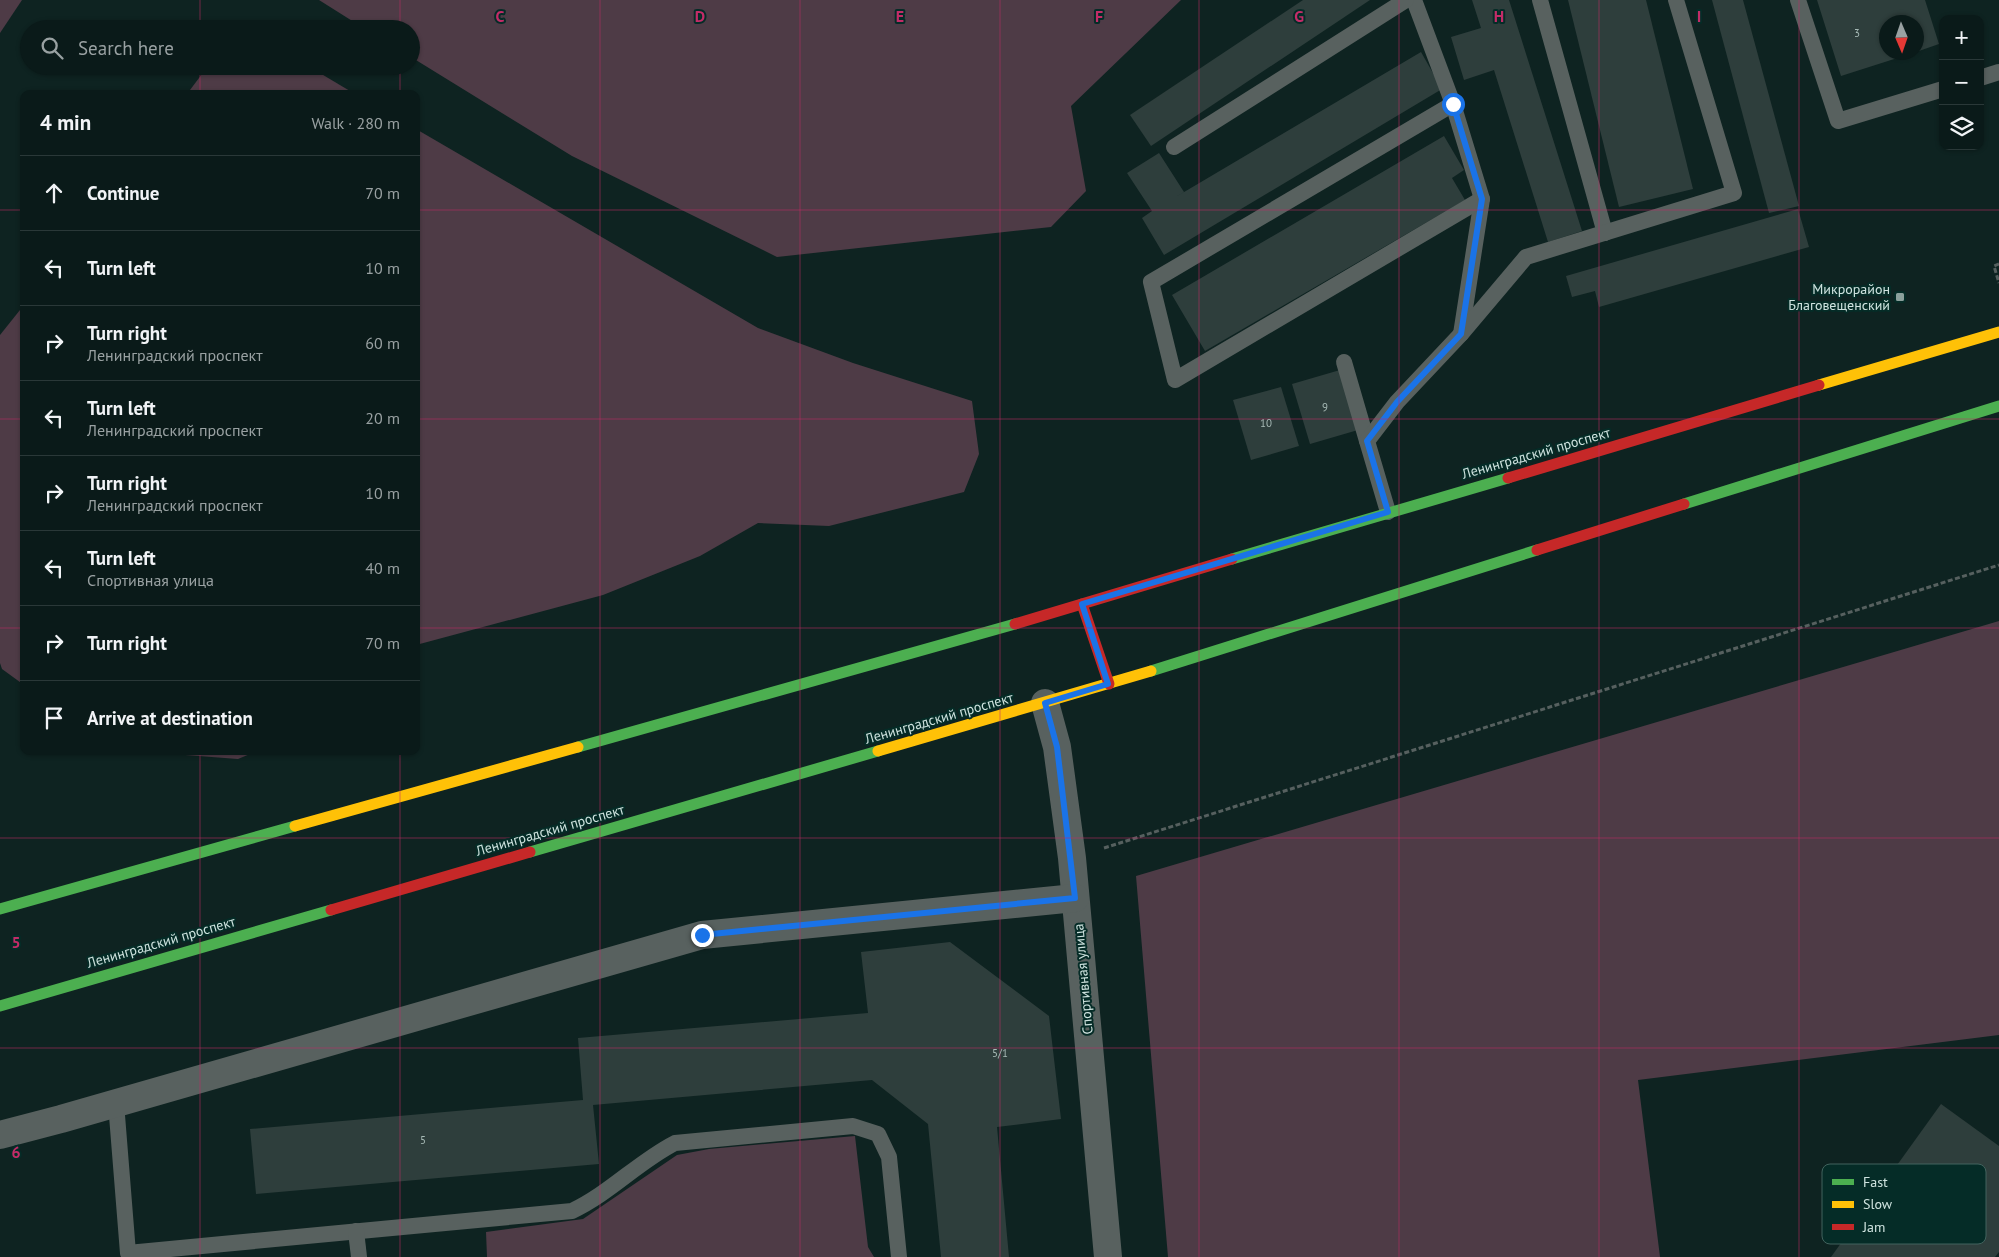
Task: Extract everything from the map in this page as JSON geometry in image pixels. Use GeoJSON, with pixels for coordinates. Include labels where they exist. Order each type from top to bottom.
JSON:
{"type":"FeatureCollection","features":[{"type":"Feature","properties":{"kind":"main road","name":"Ленинградский проспект"},"geometry":{"type":"LineString","coordinates":[[0,909],[967,638],[1999,332]]}},
{"type":"Feature","properties":{"kind":"main road","name":"Ленинградский проспект"},"geometry":{"type":"LineString","coordinates":[[0,1006],[1045,703],[1999,406]]}},
{"type":"Feature","properties":{"kind":"main road"},"geometry":{"type":"LineString","coordinates":[[1082,604],[1108,684]]}},
{"type":"Feature","properties":{"kind":"street","name":"Спортивная улица"},"geometry":{"type":"LineString","coordinates":[[1045,703],[1057,747],[1072,858],[1108,1257]]}},
{"type":"Feature","properties":{"kind":"street"},"geometry":{"type":"LineString","coordinates":[[0,1135],[702,935],[1075,898]]}},
{"type":"Feature","properties":{"kind":"lane"},"geometry":{"type":"LineString","coordinates":[[1174,147],[1406,0]]}},
{"type":"Feature","properties":{"kind":"lane"},"geometry":{"type":"LineString","coordinates":[[1414,0],[1453,104],[1482,199],[1461,334]]}},
{"type":"Feature","properties":{"kind":"lane"},"geometry":{"type":"LineString","coordinates":[[1540,0],[1605,233]]}},
{"type":"Feature","properties":{"kind":"lane"},"geometry":{"type":"LineString","coordinates":[[1367,441],[1397,402],[1461,334],[1526,257],[1734,193],[1676,0]]}},
{"type":"Feature","properties":{"kind":"lane"},"geometry":{"type":"LineString","coordinates":[[1798,0],[1838,121],[1939,91]]}},
{"type":"Feature","properties":{"kind":"lane"},"geometry":{"type":"LineString","coordinates":[[1984,77],[1999,72]]}},
{"type":"Feature","properties":{"kind":"lane"},"geometry":{"type":"LineString","coordinates":[[1453,104],[1151,282],[1175,380],[1482,199]]}},
{"type":"Feature","properties":{"kind":"lane"},"geometry":{"type":"LineString","coordinates":[[1344,362],[1388,512]]}},
{"type":"Feature","properties":{"kind":"lane"},"geometry":{"type":"LineString","coordinates":[[116,1103],[128,1255],[572,1211],[594,1201],[654,1154],[675,1143],[853,1126],[878,1134],[889,1157],[899,1257]]}},
{"type":"Feature","properties":{"kind":"lane"},"geometry":{"type":"LineString","coordinates":[[356,1231],[359,1257]]}},
{"type":"Feature","properties":{"kind":"path"},"geometry":{"type":"LineString","coordinates":[[1999,264],[1994,266],[1999,283]]}},
{"type":"Feature","properties":{"kind":"path"},"geometry":{"type":"LineString","coordinates":[[1072,858],[1999,564]]}},
{"type":"Feature","properties":{"kind":"shaded area"},"geometry":{"type":"Polygon","coordinates":[[[0,0],[22,0],[0,33],[0,0]]]}},
{"type":"Feature","properties":{"kind":"shaded area"},"geometry":{"type":"Polygon","coordinates":[[[319,0],[1181,0],[1071,106],[1086,191],[1051,227],[777,257],[572,156],[420,63],[420,20],[351,20],[319,0]]]}},
{"type":"Feature","properties":{"kind":"shaded area"},"geometry":{"type":"Polygon","coordinates":[[[201,75],[323,75],[348,90],[190,90],[201,75]]]}},
{"type":"Feature","properties":{"kind":"shaded area"},"geometry":{"type":"Polygon","coordinates":[[[420,131],[758,328],[853,363],[972,401],[979,454],[964,492],[829,526],[758,523],[700,556],[603,595],[420,644],[420,131]]]}},
{"type":"Feature","properties":{"kind":"shaded area"},"geometry":{"type":"Polygon","coordinates":[[[20,310],[20,682],[2,669],[0,663],[0,335],[20,310]]]}},
{"type":"Feature","properties":{"kind":"shaded area"},"geometry":{"type":"Polygon","coordinates":[[[1999,621],[1999,1035],[1638,1080],[1660,1257],[1168,1257],[1136,876],[1999,621]]]}},
{"type":"Feature","properties":{"kind":"shaded area"},"geometry":{"type":"Polygon","coordinates":[[[185,755],[248,755],[238,759],[185,755]]]}},
{"type":"Feature","properties":{"kind":"shaded area"},"geometry":{"type":"Polygon","coordinates":[[[855,1136],[868,1247],[874,1257],[487,1257],[486,1232],[583,1219],[677,1155],[709,1149],[855,1136]]]}},
{"type":"Feature","properties":{"kind":"building"},"geometry":{"type":"Polygon","coordinates":[[[1303,0],[1370,0],[1151,146],[1130,115],[1303,0]]]}},
{"type":"Feature","properties":{"kind":"building"},"geometry":{"type":"Polygon","coordinates":[[[1472,0],[1509,0],[1582,231],[1548,242],[1494,70],[1464,80],[1451,37],[1481,28],[1472,0]]]}},
{"type":"Feature","properties":{"kind":"building"},"geometry":{"type":"Polygon","coordinates":[[[1568,0],[1646,0],[1693,189],[1619,207],[1568,0]]]}},
{"type":"Feature","properties":{"kind":"building"},"geometry":{"type":"Polygon","coordinates":[[[1712,0],[1743,0],[1799,206],[1769,213],[1712,0]]]}},
{"type":"Feature","properties":{"kind":"building"},"geometry":{"type":"Polygon","coordinates":[[[1817,0],[1925,0],[1939,44],[1924,49],[1924,15],[1879,15],[1879,60],[1891,60],[1841,76],[1817,0]]]}},
{"type":"Feature","properties":{"kind":"building"},"geometry":{"type":"Polygon","coordinates":[[[1421,52],[1442,89],[1164,255],[1142,218],[1152,211],[1127,173],[1159,153],[1184,192],[1174,198],[1421,52]]]}},
{"type":"Feature","properties":{"kind":"building"},"geometry":{"type":"Polygon","coordinates":[[[1444,136],[1464,170],[1452,178],[1465,200],[1205,351],[1172,295],[1444,136]]]}},
{"type":"Feature","properties":{"kind":"building"},"geometry":{"type":"Polygon","coordinates":[[[1798,209],[1809,247],[1599,307],[1595,291],[1572,297],[1566,276],[1798,209]]]}},
{"type":"Feature","properties":{"kind":"building"},"geometry":{"type":"Polygon","coordinates":[[[1340,370],[1358,430],[1310,444],[1292,384],[1340,370]]]}},
{"type":"Feature","properties":{"kind":"building"},"geometry":{"type":"Polygon","coordinates":[[[1281,387],[1299,446],[1251,460],[1233,400],[1281,387]]]}},
{"type":"Feature","properties":{"kind":"building"},"geometry":{"type":"Polygon","coordinates":[[[950,942],[1049,1016],[1061,1119],[997,1127],[1009,1257],[941,1257],[928,1124],[872,1080],[593,1105],[599,1164],[256,1194],[250,1129],[583,1100],[578,1038],[868,1013],[861,952],[950,942]]]}},
{"type":"Feature","properties":{"kind":"building"},"geometry":{"type":"Polygon","coordinates":[[[1941,1104],[1999,1146],[1999,1252],[1995,1257],[1831,1257],[1840,1244],[1986,1244],[1986,1164],[1898,1164],[1941,1104]]]}},
{"type":"Feature","properties":{"kind":"traffic: fast"},"geometry":{"type":"LineString","coordinates":[[1684,504],[1999,406]]}},
{"type":"Feature","properties":{"kind":"traffic: fast"},"geometry":{"type":"LineString","coordinates":[[1232,559],[1508,478]]}},
{"type":"Feature","properties":{"kind":"traffic: fast"},"geometry":{"type":"LineString","coordinates":[[1151,671],[1537,550]]}},
{"type":"Feature","properties":{"kind":"traffic: fast"},"geometry":{"type":"LineString","coordinates":[[578,747],[1015,624]]}},
{"type":"Feature","properties":{"kind":"traffic: fast"},"geometry":{"type":"LineString","coordinates":[[530,852],[878,751]]}},
{"type":"Feature","properties":{"kind":"traffic: fast"},"geometry":{"type":"LineString","coordinates":[[0,909],[295,826]]}},
{"type":"Feature","properties":{"kind":"traffic: fast"},"geometry":{"type":"LineString","coordinates":[[0,1006],[331,910]]}},
{"type":"Feature","properties":{"kind":"traffic: slow"},"geometry":{"type":"LineString","coordinates":[[1819,385],[1999,332]]}},
{"type":"Feature","properties":{"kind":"traffic: slow"},"geometry":{"type":"LineString","coordinates":[[878,751],[1151,671]]}},
{"type":"Feature","properties":{"kind":"traffic: slow"},"geometry":{"type":"LineString","coordinates":[[295,826],[578,747]]}},
{"type":"Feature","properties":{"kind":"traffic: jam"},"geometry":{"type":"LineString","coordinates":[[1508,478],[1819,385]]}},
{"type":"Feature","properties":{"kind":"traffic: jam"},"geometry":{"type":"LineString","coordinates":[[1537,550],[1684,504]]}},
{"type":"Feature","properties":{"kind":"traffic: jam"},"geometry":{"type":"LineString","coordinates":[[1015,624],[1232,559]]}},
{"type":"Feature","properties":{"kind":"traffic: jam"},"geometry":{"type":"LineString","coordinates":[[1082,604],[1109,684]]}},
{"type":"Feature","properties":{"kind":"traffic: jam"},"geometry":{"type":"LineString","coordinates":[[331,910],[530,852]]}},
{"type":"Feature","properties":{"kind":"place","name":"Микрорайон Благовещенский"},"geometry":{"type":"Point","coordinates":[1900,297]}},
{"type":"Feature","properties":{"kind":"route"},"geometry":{"type":"LineString","coordinates":[[702,935],[1075,898],[1072,858],[1057,747],[1045,703],[1108,684],[1082,604],[1388,512],[1367,441],[1397,402],[1461,334],[1482,199],[1453,104]]}}]}
